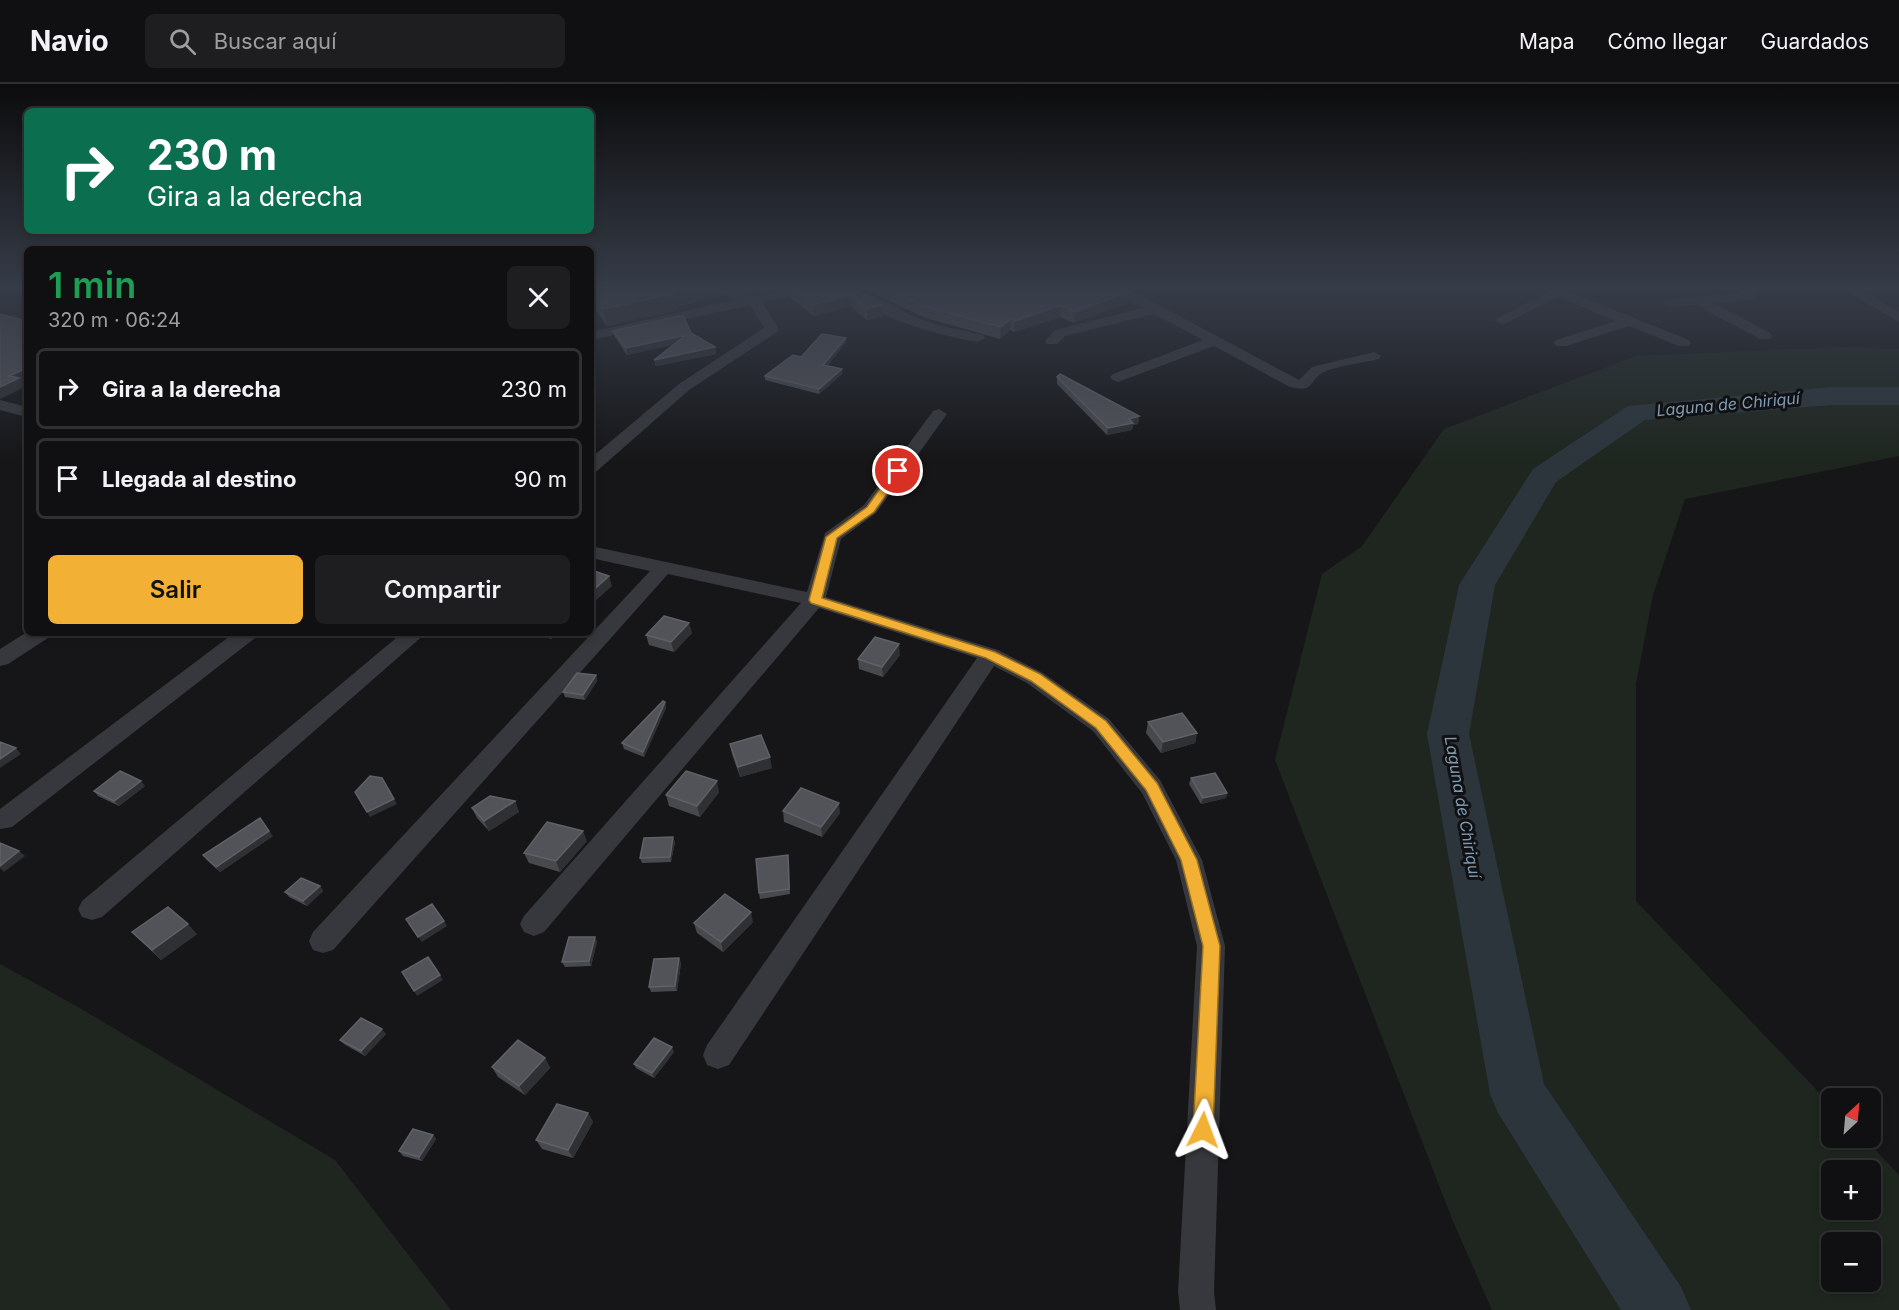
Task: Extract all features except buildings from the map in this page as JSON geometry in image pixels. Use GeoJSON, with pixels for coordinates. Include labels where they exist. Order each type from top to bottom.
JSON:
{"type":"FeatureCollection","features":[{"type":"Feature","properties":{"kind":"street"},"geometry":{"type":"LineString","coordinates":[[594,464],[684,387],[746,347]]}},
{"type":"Feature","properties":{"kind":"street"},"geometry":{"type":"LineString","coordinates":[[1118,376],[1198,347]]}},
{"type":"Feature","properties":{"kind":"street"},"geometry":{"type":"LineString","coordinates":[[1227,347],[1295,384],[1303,386],[1308,383],[1317,369],[1374,356]]}},
{"type":"Feature","properties":{"kind":"street"},"geometry":{"type":"LineString","coordinates":[[0,405],[24,411]]}},
{"type":"Feature","properties":{"kind":"street"},"geometry":{"type":"LineString","coordinates":[[534,924],[816,600],[832,537],[870,509],[939,414]]}},
{"type":"Feature","properties":{"kind":"street"},"geometry":{"type":"LineString","coordinates":[[594,553],[816,600],[990,655],[1035,678],[1101,725],[1151,787],[1189,860],[1211,946],[1196,1292],[1198,1310]]}},
{"type":"Feature","properties":{"kind":"street"},"geometry":{"type":"LineString","coordinates":[[323,941],[663,568]]}},
{"type":"Feature","properties":{"kind":"street"},"geometry":{"type":"LineString","coordinates":[[0,659],[36,636]]}},
{"type":"Feature","properties":{"kind":"street"},"geometry":{"type":"LineString","coordinates":[[3,820],[244,636]]}},
{"type":"Feature","properties":{"kind":"street"},"geometry":{"type":"LineString","coordinates":[[92,909],[412,636]]}},
{"type":"Feature","properties":{"kind":"street"},"geometry":{"type":"LineString","coordinates":[[718,1055],[990,655]]}},
{"type":"Feature","properties":{"kind":"shaded area"},"geometry":{"type":"Polygon","coordinates":[[[1838,347],[1899,349],[1899,456],[1685,499],[1653,595],[1636,684],[1636,901],[1821,1095],[1821,1148],[1873,1148],[1899,1175],[1899,1310],[1492,1310],[1452,1219],[1275,760],[1322,574],[1362,546],[1444,429],[1636,356],[1838,347]]]}},
{"type":"Feature","properties":{"kind":"shaded area"},"geometry":{"type":"Polygon","coordinates":[[[0,964],[80,1008],[335,1160],[451,1310],[0,1310],[0,964]]]}},
{"type":"Feature","properties":{"kind":"waterway","name":"Laguna de Chiriquí"},"geometry":{"type":"LineString","coordinates":[[1658,1310],[1518,1094],[1448,734],[1477,585],[1544,476],[1638,412],[1832,396],[1899,396]]}},
{"type":"Feature","properties":{"kind":"route"},"geometry":{"type":"LineString","coordinates":[[898,471],[870,509],[832,537],[816,600],[990,655],[1035,678],[1101,725],[1151,787],[1189,860],[1211,946],[1203,1130]]}}]}
